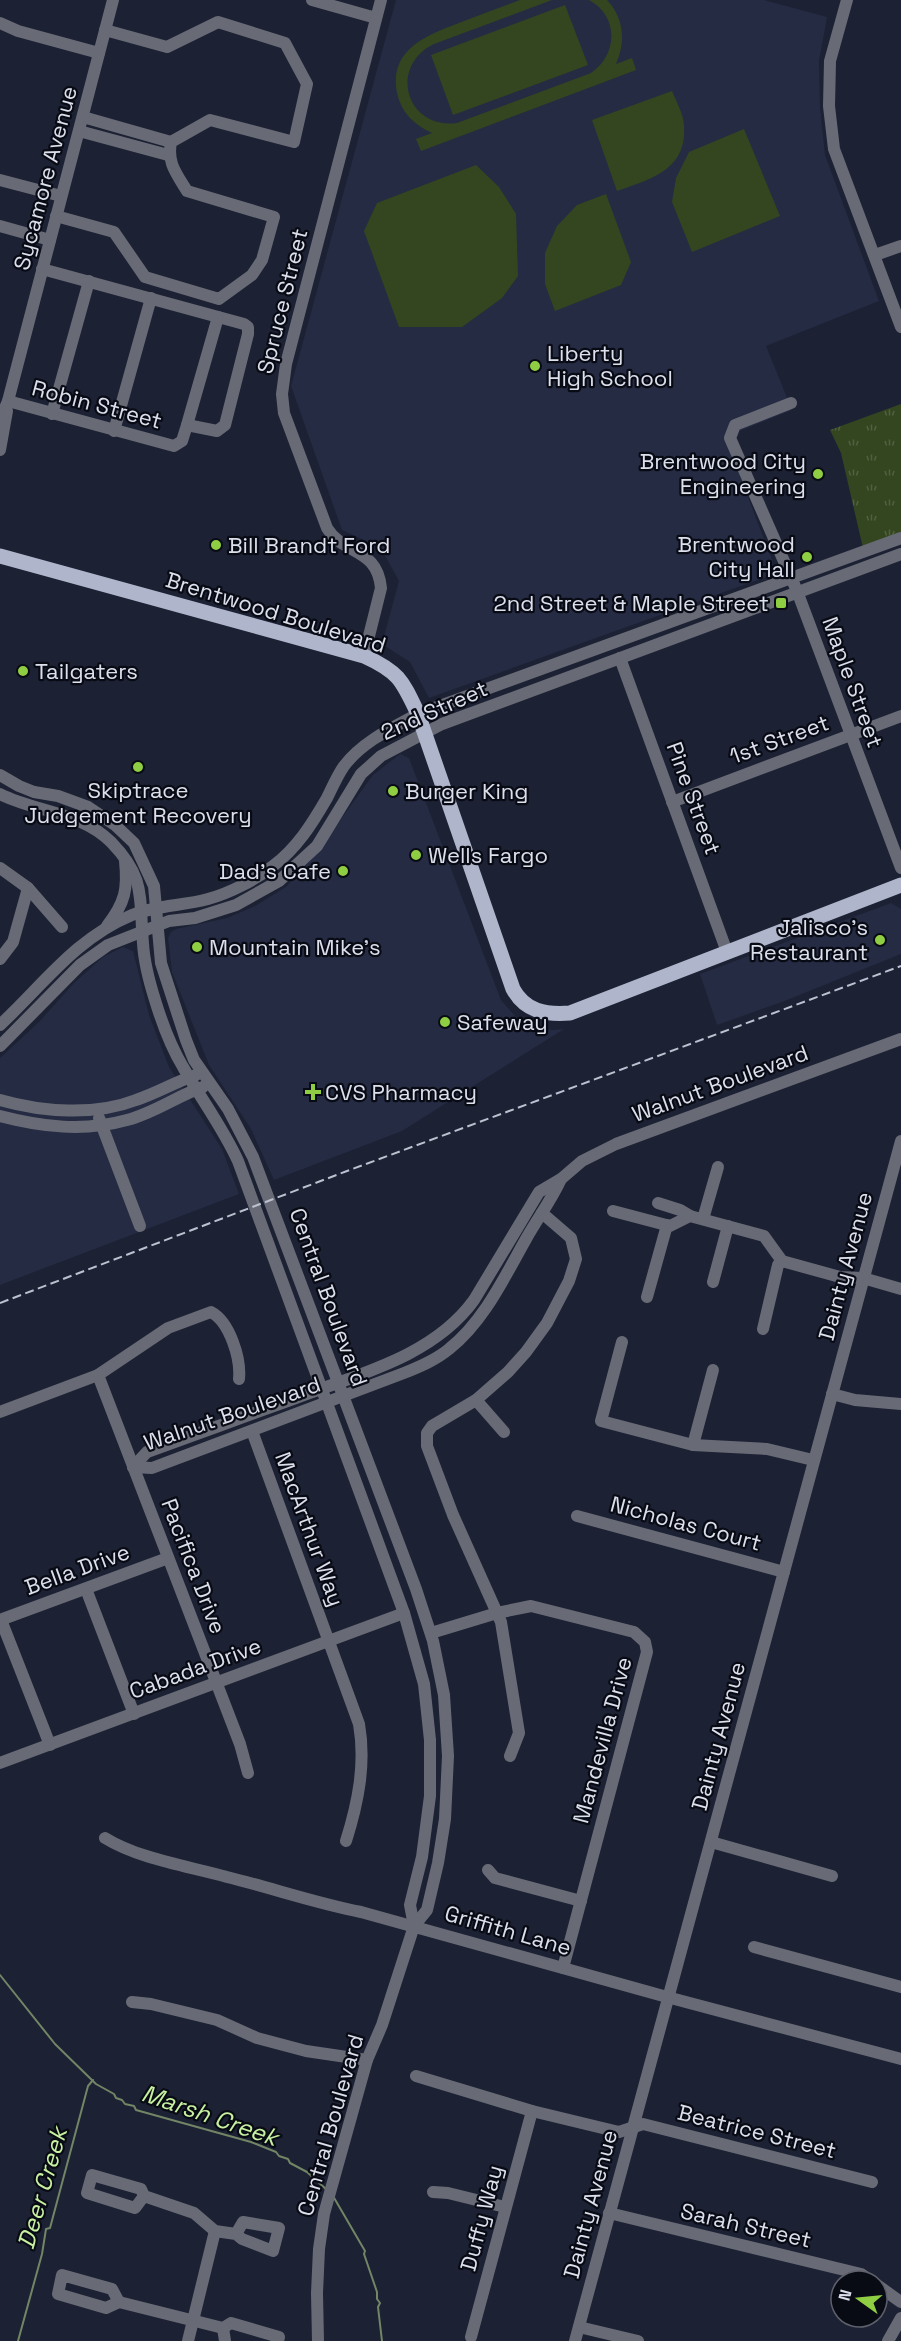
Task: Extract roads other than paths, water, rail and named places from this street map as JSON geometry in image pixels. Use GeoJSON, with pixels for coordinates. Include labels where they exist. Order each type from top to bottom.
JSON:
{"type":"FeatureCollection","features":[{"type":"Feature","properties":{"kind":"main road","name":"Brentwood Boulevard"},"geometry":{"type":"LineString","coordinates":[[0,556],[364,656],[388,667],[399,678],[418,714],[513,988],[518,998],[536,1011],[570,1013],[901,885]]}},
{"type":"Feature","properties":{"kind":"street","name":"Sycamore Avenue"},"geometry":{"type":"LineString","coordinates":[[0,450],[8,401],[113,0]]}},
{"type":"Feature","properties":{"kind":"street"},"geometry":{"type":"LineString","coordinates":[[312,0],[376,18]]}},
{"type":"Feature","properties":{"kind":"street","name":"Spruce Street"},"geometry":{"type":"LineString","coordinates":[[364,656],[381,588],[380,578],[368,558],[332,538],[284,413],[282,394],[286,364],[381,0]]}},
{"type":"Feature","properties":{"kind":"street"},"geometry":{"type":"LineString","coordinates":[[847,0],[830,62],[829,106],[834,149],[901,327]]}},
{"type":"Feature","properties":{"kind":"street"},"geometry":{"type":"LineString","coordinates":[[83,117],[171,142],[210,120],[294,142],[307,84],[285,43],[218,22],[167,47],[105,30]]}},
{"type":"Feature","properties":{"kind":"street"},"geometry":{"type":"LineString","coordinates":[[0,23],[18,32],[99,53]]}},
{"type":"Feature","properties":{"kind":"street"},"geometry":{"type":"LineString","coordinates":[[79,131],[168,155]]}},
{"type":"Feature","properties":{"kind":"street"},"geometry":{"type":"LineString","coordinates":[[56,216],[114,232],[145,277],[219,299],[252,275],[262,260],[274,217],[187,191],[168,155],[171,142]]}},
{"type":"Feature","properties":{"kind":"street"},"geometry":{"type":"LineString","coordinates":[[0,180],[61,196]]}},
{"type":"Feature","properties":{"kind":"street"},"geometry":{"type":"LineString","coordinates":[[0,226],[50,240]]}},
{"type":"Feature","properties":{"kind":"street"},"geometry":{"type":"LineString","coordinates":[[875,255],[901,246]]}},
{"type":"Feature","properties":{"kind":"street"},"geometry":{"type":"LineString","coordinates":[[42,269],[218,316],[248,327],[225,425],[217,431],[188,425],[218,316]]}},
{"type":"Feature","properties":{"kind":"street"},"geometry":{"type":"LineString","coordinates":[[52,414],[89,281]]}},
{"type":"Feature","properties":{"kind":"street"},"geometry":{"type":"LineString","coordinates":[[114,431],[151,298]]}},
{"type":"Feature","properties":{"kind":"street","name":"Sycamore Avenue"},"geometry":{"type":"LineString","coordinates":[[0,420],[8,401]]}},
{"type":"Feature","properties":{"kind":"street","name":"Robin Street"},"geometry":{"type":"LineString","coordinates":[[8,401],[174,446],[182,441],[188,425]]}},
{"type":"Feature","properties":{"kind":"street","name":"Maple Street"},"geometry":{"type":"LineString","coordinates":[[791,403],[735,425],[730,438],[797,591],[901,868]]}},
{"type":"Feature","properties":{"kind":"street","name":"2nd Street"},"geometry":{"type":"LineString","coordinates":[[102,931],[132,915],[208,899],[249,881],[270,868],[305,834],[344,766],[364,746],[418,714],[901,538]]}},
{"type":"Feature","properties":{"kind":"street","name":"2nd Street"},"geometry":{"type":"LineString","coordinates":[[0,1046],[80,964],[108,945],[158,925],[216,912],[236,905],[279,881],[317,846],[362,774],[381,756],[424,732],[901,554]]}},
{"type":"Feature","properties":{"kind":"street"},"geometry":{"type":"LineString","coordinates":[[669,639],[672,634],[689,623],[690,615]]}},
{"type":"Feature","properties":{"kind":"street","name":"Pine Street"},"geometry":{"type":"LineString","coordinates":[[620,658],[727,952]]}},
{"type":"Feature","properties":{"kind":"street","name":"1st Street"},"geometry":{"type":"LineString","coordinates":[[672,802],[901,716]]}},
{"type":"Feature","properties":{"kind":"street","name":"Central Boulevard"},"geometry":{"type":"LineString","coordinates":[[0,775],[34,792],[78,803],[115,825],[134,843],[143,858],[154,886],[161,963],[173,1004],[195,1060],[242,1132],[253,1157],[416,1589],[430,1633],[444,1695],[448,1756],[445,1819],[438,1863],[427,1910],[414,1926],[382,2025],[366,2060],[324,2214],[317,2282],[318,2341]]}},
{"type":"Feature","properties":{"kind":"street","name":"Central Boulevard"},"geometry":{"type":"LineString","coordinates":[[2,797],[66,815],[92,827],[109,840],[124,857],[136,879],[141,897],[145,964],[167,1034],[238,1161],[404,1613],[424,1684],[430,1740],[430,1796],[422,1857],[410,1905],[414,1926]]}},
{"type":"Feature","properties":{"kind":"street"},"geometry":{"type":"LineString","coordinates":[[0,1025],[64,960],[102,931],[117,914],[127,885],[124,857]]}},
{"type":"Feature","properties":{"kind":"street"},"geometry":{"type":"LineString","coordinates":[[0,868],[28,888],[62,927]]}},
{"type":"Feature","properties":{"kind":"street"},"geometry":{"type":"LineString","coordinates":[[0,959],[13,942],[28,888]]}},
{"type":"Feature","properties":{"kind":"street","name":"Walnut Boulevard"},"geometry":{"type":"LineString","coordinates":[[133,1467],[147,1452],[391,1362],[423,1346],[455,1323],[466,1311],[484,1286],[539,1192],[561,1179],[582,1161],[616,1144],[901,1040]]}},
{"type":"Feature","properties":{"kind":"street"},"geometry":{"type":"LineString","coordinates":[[0,1100],[55,1111],[96,1109],[133,1102],[202,1072]]}},
{"type":"Feature","properties":{"kind":"street"},"geometry":{"type":"LineString","coordinates":[[0,1116],[47,1126],[102,1125],[128,1120],[210,1084]]}},
{"type":"Feature","properties":{"kind":"street"},"geometry":{"type":"LineString","coordinates":[[96,1109],[140,1226]]}},
{"type":"Feature","properties":{"kind":"street","name":"Dainty Avenue"},"geometry":{"type":"LineString","coordinates":[[575,2341],[901,1141]]}},
{"type":"Feature","properties":{"kind":"street"},"geometry":{"type":"LineString","coordinates":[[703,1219],[718,1167]]}},
{"type":"Feature","properties":{"kind":"street","name":"Walnut Boulevard"},"geometry":{"type":"LineString","coordinates":[[133,1467],[152,1468],[252,1431],[404,1373],[427,1363],[449,1349],[487,1307],[551,1201],[561,1179]]}},
{"type":"Feature","properties":{"kind":"street"},"geometry":{"type":"LineString","coordinates":[[658,1203],[690,1216],[764,1236],[782,1261],[840,1277],[863,1278],[901,1289]]}},
{"type":"Feature","properties":{"kind":"street"},"geometry":{"type":"LineString","coordinates":[[613,1211],[670,1226],[690,1216]]}},
{"type":"Feature","properties":{"kind":"street"},"geometry":{"type":"LineString","coordinates":[[510,1756],[519,1733],[501,1622],[453,1515],[426,1442],[427,1433],[432,1426],[476,1400],[508,1372],[538,1337],[573,1273],[576,1259],[571,1238],[542,1213]]}},
{"type":"Feature","properties":{"kind":"street"},"geometry":{"type":"LineString","coordinates":[[647,1297],[667,1225]]}},
{"type":"Feature","properties":{"kind":"street"},"geometry":{"type":"LineString","coordinates":[[713,1282],[728,1226]]}},
{"type":"Feature","properties":{"kind":"street"},"geometry":{"type":"LineString","coordinates":[[763,1329],[778,1265],[782,1261]]}},
{"type":"Feature","properties":{"kind":"street"},"geometry":{"type":"LineString","coordinates":[[0,1412],[98,1374],[168,1328],[210,1311],[218,1315],[223,1322],[240,1362],[240,1379]]}},
{"type":"Feature","properties":{"kind":"street"},"geometry":{"type":"LineString","coordinates":[[622,1342],[601,1421],[693,1445],[767,1449],[813,1460]]}},
{"type":"Feature","properties":{"kind":"street"},"geometry":{"type":"LineString","coordinates":[[693,1445],[713,1370]]}},
{"type":"Feature","properties":{"kind":"street","name":"Pacifica Drive"},"geometry":{"type":"LineString","coordinates":[[98,1374],[240,1744],[248,1773]]}},
{"type":"Feature","properties":{"kind":"street"},"geometry":{"type":"LineString","coordinates":[[832,1394],[855,1400],[901,1404]]}},
{"type":"Feature","properties":{"kind":"street"},"geometry":{"type":"LineString","coordinates":[[476,1400],[504,1432]]}},
{"type":"Feature","properties":{"kind":"street","name":"MacArthur Way"},"geometry":{"type":"LineString","coordinates":[[252,1431],[359,1724],[361,1735],[359,1790],[346,1841]]}},
{"type":"Feature","properties":{"kind":"street","name":"Nicholas Court"},"geometry":{"type":"LineString","coordinates":[[577,1516],[784,1572]]}},
{"type":"Feature","properties":{"kind":"street","name":"Bella Drive"},"geometry":{"type":"LineString","coordinates":[[0,1620],[168,1558]]}},
{"type":"Feature","properties":{"kind":"street"},"geometry":{"type":"LineString","coordinates":[[86,1589],[134,1714]]}},
{"type":"Feature","properties":{"kind":"street","name":"Mandevilla Drive"},"geometry":{"type":"LineString","coordinates":[[430,1633],[497,1613],[531,1606],[634,1632],[645,1642],[647,1653],[563,1968]]}},
{"type":"Feature","properties":{"kind":"street","name":"Cabada Drive"},"geometry":{"type":"LineString","coordinates":[[0,1763],[404,1613]]}},
{"type":"Feature","properties":{"kind":"street"},"geometry":{"type":"LineString","coordinates":[[0,1620],[50,1744]]}},
{"type":"Feature","properties":{"kind":"street","name":"Griffith Lane"},"geometry":{"type":"LineString","coordinates":[[105,1838],[122,1849],[234,1878],[321,1905],[414,1926],[667,1997],[901,2056]]}},
{"type":"Feature","properties":{"kind":"street"},"geometry":{"type":"LineString","coordinates":[[711,1842],[832,1876]]}},
{"type":"Feature","properties":{"kind":"street"},"geometry":{"type":"LineString","coordinates":[[488,1870],[495,1878],[581,1901]]}},
{"type":"Feature","properties":{"kind":"street"},"geometry":{"type":"LineString","coordinates":[[754,1947],[901,1987]]}},
{"type":"Feature","properties":{"kind":"street"},"geometry":{"type":"LineString","coordinates":[[132,2002],[151,2004],[217,2020],[257,2038],[306,2051],[366,2060]]}},
{"type":"Feature","properties":{"kind":"street","name":"Beatrice Street"},"geometry":{"type":"LineString","coordinates":[[416,2076],[532,2111],[619,2132],[643,2124],[872,2182]]}},
{"type":"Feature","properties":{"kind":"street","name":"Duffy Way"},"geometry":{"type":"LineString","coordinates":[[471,2337],[532,2111]]}},
{"type":"Feature","properties":{"kind":"street"},"geometry":{"type":"LineString","coordinates":[[433,2192],[448,2193],[505,2207]]}},
{"type":"Feature","properties":{"kind":"street"},"geometry":{"type":"LineString","coordinates":[[144,2196],[194,2213],[215,2231],[236,2234]]}},
{"type":"Feature","properties":{"kind":"street","name":"Sarah Street"},"geometry":{"type":"LineString","coordinates":[[609,2213],[840,2269]]}},
{"type":"Feature","properties":{"kind":"street"},"geometry":{"type":"LineString","coordinates":[[188,2341],[215,2231]]}},
{"type":"Feature","properties":{"kind":"street"},"geometry":{"type":"LineString","coordinates":[[119,2302],[193,2320],[224,2335],[231,2323],[279,2337],[278,2341]]}},
{"type":"Feature","properties":{"kind":"street"},"geometry":{"type":"LineString","coordinates":[[888,2341],[901,2318]]}},
{"type":"Feature","properties":{"kind":"street"},"geometry":{"type":"LineString","coordinates":[[579,2327],[638,2341]]}},
{"type":"Feature","properties":{"kind":"waterway","name":"Marsh Creek"},"geometry":{"type":"LineString","coordinates":[[0,1975],[55,2044],[96,2084],[114,2094],[125,2104],[134,2106],[136,2110],[251,2142],[276,2152],[307,2172],[327,2190]]}},
{"type":"Feature","properties":{"kind":"waterway","name":"Deer Creek"},"geometry":{"type":"LineString","coordinates":[[18,2341],[42,2254],[46,2229],[50,2228],[88,2086],[93,2080]]}},
{"type":"Feature","properties":{"kind":"waterway","name":"Marsh Creek"},"geometry":{"type":"LineString","coordinates":[[333,2196],[365,2251],[380,2303],[378,2307],[382,2341]]}},
{"type":"Feature","properties":{"kind":"railway"},"geometry":{"type":"LineString","coordinates":[[0,1303],[347,1171],[901,966]]}},
{"type":"Feature","properties":{"kind":"place","name":"Liberty High School"},"geometry":{"type":"Point","coordinates":[535,366]}},
{"type":"Feature","properties":{"kind":"place","name":"Brentwood City Engineering"},"geometry":{"type":"Point","coordinates":[818,474]}},
{"type":"Feature","properties":{"kind":"place","name":"Bill Brandt Ford"},"geometry":{"type":"Point","coordinates":[216,545]}},
{"type":"Feature","properties":{"kind":"place","name":"Brentwood City Hall"},"geometry":{"type":"Point","coordinates":[807,557]}},
{"type":"Feature","properties":{"kind":"place","name":"2nd Street & Maple Street"},"geometry":{"type":"Point","coordinates":[781,603]}},
{"type":"Feature","properties":{"kind":"place","name":"Tailgaters"},"geometry":{"type":"Point","coordinates":[23,671]}},
{"type":"Feature","properties":{"kind":"place","name":"Skiptrace Judgement Recovery"},"geometry":{"type":"Point","coordinates":[138,767]}},
{"type":"Feature","properties":{"kind":"place","name":"Burger King"},"geometry":{"type":"Point","coordinates":[393,791]}},
{"type":"Feature","properties":{"kind":"place","name":"Wells Fargo"},"geometry":{"type":"Point","coordinates":[416,855]}},
{"type":"Feature","properties":{"kind":"place","name":"Dad's Cafe"},"geometry":{"type":"Point","coordinates":[343,871]}},
{"type":"Feature","properties":{"kind":"place","name":"Jalisco's Restaurant"},"geometry":{"type":"Point","coordinates":[880,940]}},
{"type":"Feature","properties":{"kind":"place","name":"Mountain Mike's"},"geometry":{"type":"Point","coordinates":[197,947]}},
{"type":"Feature","properties":{"kind":"place","name":"Safeway"},"geometry":{"type":"Point","coordinates":[445,1022]}},
{"type":"Feature","properties":{"kind":"place","name":"CVS Pharmacy"},"geometry":{"type":"Point","coordinates":[313,1092]}}]}
